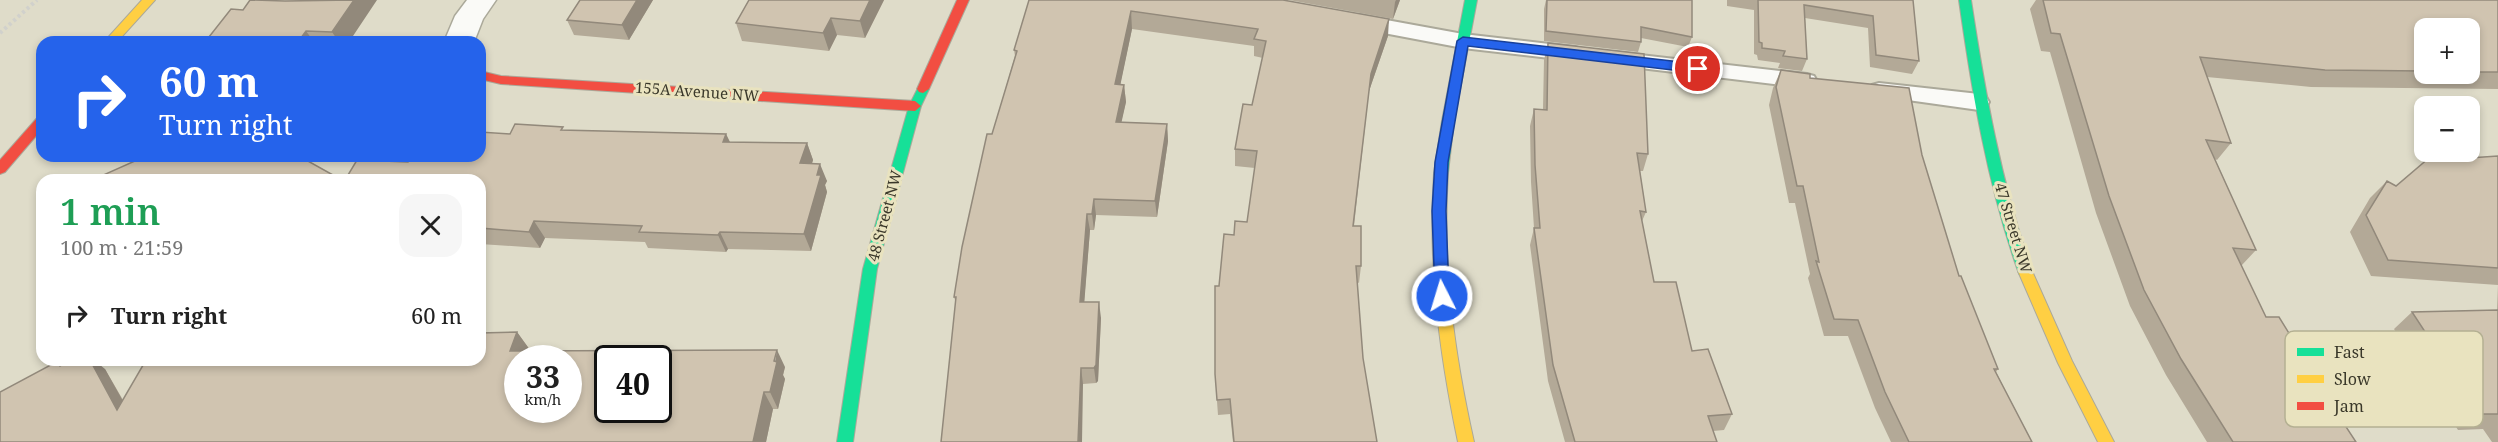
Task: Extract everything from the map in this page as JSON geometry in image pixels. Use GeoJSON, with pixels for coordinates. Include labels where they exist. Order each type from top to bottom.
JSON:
{"type":"FeatureCollection","features":[{"type":"Feature","properties":{"kind":"street"},"geometry":{"type":"LineString","coordinates":[[116,36],[149,0]]}},
{"type":"Feature","properties":{"kind":"street"},"geometry":{"type":"LineString","coordinates":[[462,36],[470,16],[482,0]]}},
{"type":"Feature","properties":{"kind":"street","name":"48 Street NW"},"geometry":{"type":"LineString","coordinates":[[845,442],[870,269],[915,106],[963,0]]}},
{"type":"Feature","properties":{"kind":"street"},"geometry":{"type":"LineString","coordinates":[[1466,442],[1450,359],[1439,263],[1442,162],[1471,0]]}},
{"type":"Feature","properties":{"kind":"street","name":"47 Street NW"},"geometry":{"type":"LineString","coordinates":[[1965,0],[1979,102],[2008,224],[2029,280],[2073,381],[2106,442]]}},
{"type":"Feature","properties":{"kind":"street","name":"155A Avenue NW"},"geometry":{"type":"LineString","coordinates":[[486,76],[501,80],[915,106]]}},
{"type":"Feature","properties":{"kind":"street"},"geometry":{"type":"LineString","coordinates":[[0,169],[36,127]]}},
{"type":"Feature","properties":{"kind":"lane"},"geometry":{"type":"LineString","coordinates":[[1345,20],[1463,41],[1827,84]]}},
{"type":"Feature","properties":{"kind":"lane"},"geometry":{"type":"LineString","coordinates":[[1862,88],[1979,102]]}},
{"type":"Feature","properties":{"kind":"path"},"geometry":{"type":"LineString","coordinates":[[0,33],[37,0]]}},
{"type":"Feature","properties":{"kind":"building"},"geometry":{"type":"Polygon","coordinates":[[[250,0],[354,0],[332,32],[306,31],[302,36],[210,36],[231,9],[243,10],[250,0]]]}},
{"type":"Feature","properties":{"kind":"building"},"geometry":{"type":"Polygon","coordinates":[[[580,0],[637,0],[622,25],[567,20],[580,0]]]}},
{"type":"Feature","properties":{"kind":"building"},"geometry":{"type":"Polygon","coordinates":[[[749,0],[870,0],[860,21],[831,18],[823,33],[736,23],[749,0]]]}},
{"type":"Feature","properties":{"kind":"building"},"geometry":{"type":"Polygon","coordinates":[[[1029,0],[1283,0],[1389,19],[1371,74],[1353,226],[1361,226],[1361,266],[1356,266],[1363,358],[1377,442],[1234,442],[1230,399],[1217,400],[1215,286],[1219,286],[1224,234],[1234,235],[1235,221],[1247,222],[1257,151],[1235,149],[1243,104],[1252,105],[1266,41],[1254,39],[1258,29],[1131,11],[1115,84],[1124,85],[1116,122],[1167,124],[1155,201],[1094,199],[1092,214],[1087,214],[1080,302],[1099,302],[1096,365],[1094,368],[1081,368],[1078,442],[941,442],[956,297],[954,297],[962,247],[987,134],[992,134],[1017,51],[1014,50],[1029,0]]]}},
{"type":"Feature","properties":{"kind":"building"},"geometry":{"type":"Polygon","coordinates":[[[1547,0],[1692,0],[1692,37],[1641,27],[1641,42],[1546,31],[1547,0]]]}},
{"type":"Feature","properties":{"kind":"building"},"geometry":{"type":"Polygon","coordinates":[[[1758,0],[1913,0],[1919,61],[1876,55],[1873,16],[1804,5],[1807,59],[1783,56],[1785,51],[1762,48],[1762,43],[1759,42],[1758,0]]]}},
{"type":"Feature","properties":{"kind":"building"},"geometry":{"type":"Polygon","coordinates":[[[2043,0],[2498,0],[2498,72],[2480,72],[2480,18],[2414,18],[2414,71],[2325,70],[2200,57],[2231,143],[2206,140],[2256,250],[2233,248],[2266,317],[2279,317],[2288,331],[2285,331],[2285,427],[2346,427],[2356,442],[2233,442],[2181,359],[2144,290],[2109,196],[2060,34],[2051,33],[2043,0]]]}},
{"type":"Feature","properties":{"kind":"building"},"geometry":{"type":"Polygon","coordinates":[[[1548,43],[1644,54],[1648,154],[1637,153],[1646,212],[1640,211],[1654,282],[1676,282],[1692,351],[1708,349],[1732,414],[1708,416],[1717,442],[1575,442],[1553,365],[1534,228],[1540,228],[1535,165],[1534,109],[1547,110],[1548,43]]]}},
{"type":"Feature","properties":{"kind":"building"},"geometry":{"type":"Polygon","coordinates":[[[1781,70],[1810,74],[1810,78],[1909,88],[1922,155],[1959,276],[1961,276],[1998,369],[1994,369],[2032,442],[1909,442],[1885,392],[1858,320],[1834,319],[1816,261],[1819,262],[1803,186],[1797,186],[1776,87],[1781,70]]]}},
{"type":"Feature","properties":{"kind":"building"},"geometry":{"type":"Polygon","coordinates":[[[515,124],[563,127],[561,130],[726,134],[723,142],[807,143],[800,163],[820,164],[817,175],[821,175],[804,234],[720,232],[718,235],[639,232],[642,226],[534,221],[529,232],[486,228],[486,174],[349,174],[356,162],[486,162],[486,132],[510,134],[515,124]]]}},
{"type":"Feature","properties":{"kind":"building"},"geometry":{"type":"Polygon","coordinates":[[[2498,156],[2498,268],[2388,260],[2366,215],[2387,181],[2396,186],[2424,162],[2480,162],[2480,157],[2498,156]]]}},
{"type":"Feature","properties":{"kind":"building"},"geometry":{"type":"Polygon","coordinates":[[[132,162],[310,162],[331,174],[106,174],[132,162]]]}},
{"type":"Feature","properties":{"kind":"building"},"geometry":{"type":"Polygon","coordinates":[[[2498,310],[2498,414],[2483,414],[2483,331],[2424,331],[2412,312],[2498,310]]]}},
{"type":"Feature","properties":{"kind":"building"},"geometry":{"type":"Polygon","coordinates":[[[517,332],[512,345],[504,345],[504,423],[582,423],[582,351],[594,351],[594,423],[672,423],[672,350],[777,350],[774,361],[777,362],[770,392],[764,392],[753,442],[0,442],[0,392],[49,366],[93,366],[117,410],[143,366],[486,366],[486,333],[517,332]]]}},
{"type":"Feature","properties":{"kind":"traffic: fast"},"geometry":{"type":"LineString","coordinates":[[1441,173],[1448,121],[1471,0]]}},
{"type":"Feature","properties":{"kind":"traffic: fast"},"geometry":{"type":"LineString","coordinates":[[1965,0],[1975,69],[1995,171],[2013,238],[2025,271]]}},
{"type":"Feature","properties":{"kind":"traffic: fast"},"geometry":{"type":"LineString","coordinates":[[845,442],[870,269],[915,106],[923,89]]}},
{"type":"Feature","properties":{"kind":"traffic: slow"},"geometry":{"type":"LineString","coordinates":[[116,36],[149,0]]}},
{"type":"Feature","properties":{"kind":"traffic: slow"},"geometry":{"type":"LineString","coordinates":[[1441,173],[1438,241],[1443,308],[1452,375],[1466,442]]}},
{"type":"Feature","properties":{"kind":"traffic: slow"},"geometry":{"type":"LineString","coordinates":[[2025,271],[2065,363],[2106,442]]}},
{"type":"Feature","properties":{"kind":"traffic: jam"},"geometry":{"type":"LineString","coordinates":[[923,89],[963,0]]}},
{"type":"Feature","properties":{"kind":"traffic: jam"},"geometry":{"type":"LineString","coordinates":[[486,76],[501,80],[915,106]]}},
{"type":"Feature","properties":{"kind":"traffic: jam"},"geometry":{"type":"LineString","coordinates":[[0,169],[36,127]]}},
{"type":"Feature","properties":{"kind":"route"},"geometry":{"type":"LineString","coordinates":[[1442,296],[1439,263],[1442,162],[1463,41],[1698,69]]}}]}
